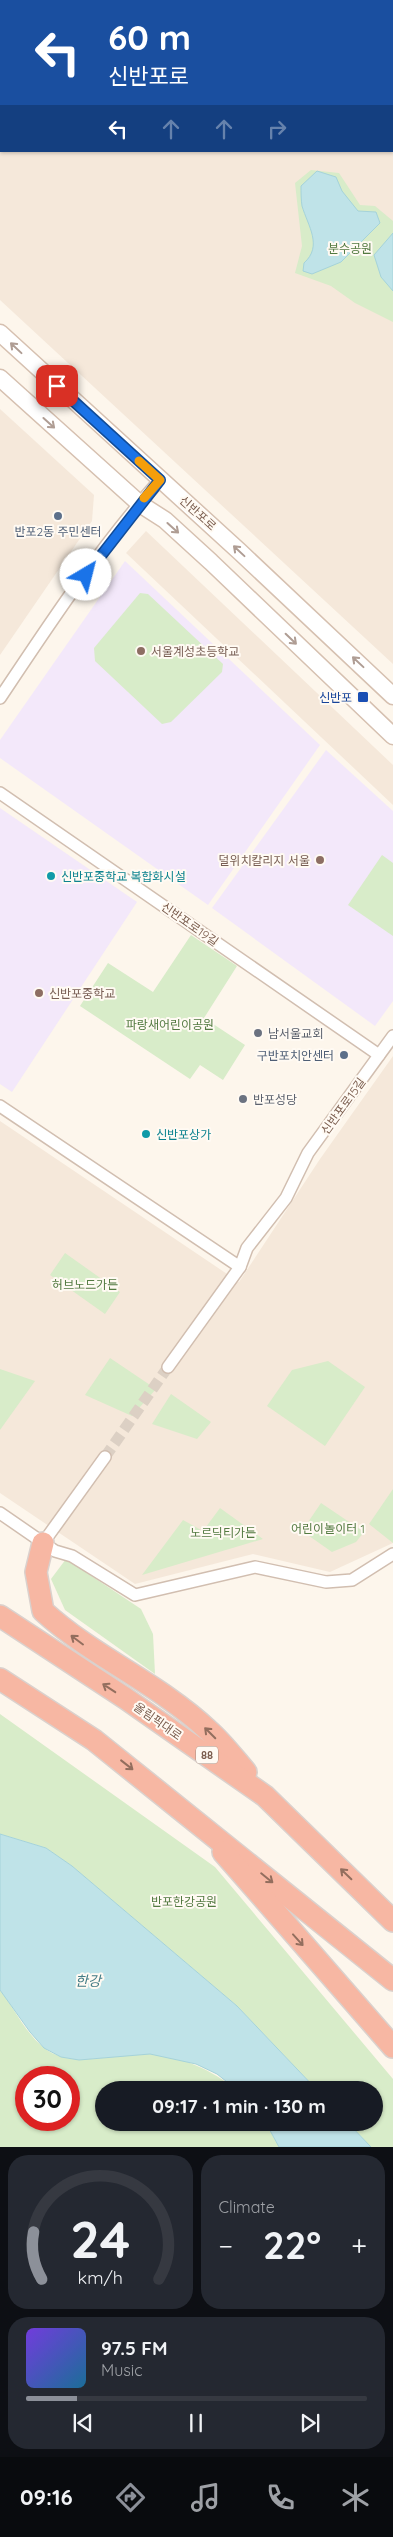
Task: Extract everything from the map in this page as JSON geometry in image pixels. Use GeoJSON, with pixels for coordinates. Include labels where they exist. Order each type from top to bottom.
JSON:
{"type":"FeatureCollection","features":[{"type":"Feature","properties":{"kind":"highway"},"geometry":{"type":"LineString","coordinates":[[43,1543],[36,1572],[43,1611],[84,1645],[166,1698],[207,1729],[266,1796]]}},
{"type":"Feature","properties":{"kind":"highway","name":"올림픽대로"},"geometry":{"type":"LineString","coordinates":[[0,1616],[125,1698],[266,1796],[393,1921]]}},
{"type":"Feature","properties":{"kind":"highway"},"geometry":{"type":"LineString","coordinates":[[0,1678],[108,1751],[200,1822],[393,1980]]}},
{"type":"Feature","properties":{"kind":"highway"},"geometry":{"type":"LineString","coordinates":[[0,1693],[108,1751]]}},
{"type":"Feature","properties":{"kind":"highway"},"geometry":{"type":"LineString","coordinates":[[200,1822],[238,1872],[393,2047]]}},
{"type":"Feature","properties":{"kind":"highway"},"geometry":{"type":"LineString","coordinates":[[367,1896],[393,1914]]}},
{"type":"Feature","properties":{"kind":"main road","name":"신반포로"},"geometry":{"type":"LineString","coordinates":[[0,333],[240,551],[393,696]]}},
{"type":"Feature","properties":{"kind":"main road"},"geometry":{"type":"LineString","coordinates":[[0,378],[140,504],[165,520],[393,736]]}},
{"type":"Feature","properties":{"kind":"street"},"geometry":{"type":"LineString","coordinates":[[0,698],[53,619],[160,480]]}},
{"type":"Feature","properties":{"kind":"street","name":"신반포로19길"},"geometry":{"type":"LineString","coordinates":[[0,793],[379,1055]]}},
{"type":"Feature","properties":{"kind":"street","name":"신반포로15길"},"geometry":{"type":"LineString","coordinates":[[168,1367],[240,1267],[247,1248],[286,1198],[308,1153],[393,1036]]}},
{"type":"Feature","properties":{"kind":"street"},"geometry":{"type":"LineString","coordinates":[[0,1106],[240,1267]]}},
{"type":"Feature","properties":{"kind":"street"},"geometry":{"type":"LineString","coordinates":[[43,1543],[104,1457]]}},
{"type":"Feature","properties":{"kind":"street"},"geometry":{"type":"LineString","coordinates":[[0,1513],[55,1551],[72,1556],[135,1594],[255,1567],[326,1582],[352,1580],[393,1554]]}},
{"type":"Feature","properties":{"kind":"shaded area"},"geometry":{"type":"Polygon","coordinates":[[[0,152],[393,152],[393,664],[0,300],[0,152]]]}},
{"type":"Feature","properties":{"kind":"shaded area"},"geometry":{"type":"Polygon","coordinates":[[[0,409],[94,495],[92,521],[0,655],[0,409]]]}},
{"type":"Feature","properties":{"kind":"shaded area"},"geometry":{"type":"Polygon","coordinates":[[[146,531],[393,765],[393,805],[126,553],[146,531]]]}},
{"type":"Feature","properties":{"kind":"shaded area","name":"서울계성초등학교"},"geometry":{"type":"Polygon","coordinates":[[[125,561],[320,745],[208,905],[0,758],[0,740],[125,561]]]}},
{"type":"Feature","properties":{"kind":"shaded area","name":"덜위치칼리지 서울"},"geometry":{"type":"Polygon","coordinates":[[[326,750],[393,811],[393,1001],[375,1026],[212,908],[326,750]]]}},
{"type":"Feature","properties":{"kind":"shaded area","name":"신반포중학교"},"geometry":{"type":"Polygon","coordinates":[[[0,808],[137,902],[12,1092],[0,1084],[0,808]]]}},
{"type":"Feature","properties":{"kind":"shaded area"},"geometry":{"type":"Polygon","coordinates":[[[393,1056],[393,1543],[330,1572],[253,1554],[135,1584],[0,1493],[0,1121],[239,1282],[320,1159],[393,1056]]]}},
{"type":"Feature","properties":{"kind":"green space","name":"분수공원"},"geometry":{"type":"Polygon","coordinates":[[[311,170],[339,173],[360,205],[375,206],[393,221],[393,322],[355,303],[331,286],[295,273],[302,246],[295,183],[311,170]]]}},
{"type":"Feature","properties":{"kind":"green space"},"geometry":{"type":"Polygon","coordinates":[[[140,593],[148,594],[223,664],[222,672],[171,722],[162,724],[95,661],[94,648],[140,593]]]}},
{"type":"Feature","properties":{"kind":"green space"},"geometry":{"type":"Polygon","coordinates":[[[382,855],[393,863],[393,936],[348,905],[382,855]]]}},
{"type":"Feature","properties":{"kind":"green space","name":"파랑새어린이공원"},"geometry":{"type":"Polygon","coordinates":[[[191,935],[237,966],[204,1018],[245,1045],[223,1080],[200,1065],[190,1079],[80,1006],[108,963],[153,992],[191,935]]]}},
{"type":"Feature","properties":{"kind":"green space","name":"허브노드가든"},"geometry":{"type":"Polygon","coordinates":[[[65,1253],[120,1292],[105,1314],[50,1275],[65,1253]]]}},
{"type":"Feature","properties":{"kind":"green space"},"geometry":{"type":"Polygon","coordinates":[[[110,1358],[156,1389],[132,1416],[85,1395],[110,1358]]]}},
{"type":"Feature","properties":{"kind":"green space"},"geometry":{"type":"Polygon","coordinates":[[[328,1361],[365,1387],[325,1446],[267,1406],[292,1370],[328,1361]]]}},
{"type":"Feature","properties":{"kind":"green space"},"geometry":{"type":"Polygon","coordinates":[[[0,1369],[35,1381],[0,1430],[0,1369]]]}},
{"type":"Feature","properties":{"kind":"green space"},"geometry":{"type":"Polygon","coordinates":[[[171,1394],[211,1422],[197,1439],[152,1424],[171,1394]]]}},
{"type":"Feature","properties":{"kind":"green space"},"geometry":{"type":"Polygon","coordinates":[[[393,1489],[393,1543],[369,1524],[393,1489]]]}},
{"type":"Feature","properties":{"kind":"green space","name":"어린이놀이터 1"},"geometry":{"type":"Polygon","coordinates":[[[321,1503],[364,1532],[356,1542],[332,1552],[302,1531],[321,1503]]]}},
{"type":"Feature","properties":{"kind":"green space","name":"노르딕티가든"},"geometry":{"type":"Polygon","coordinates":[[[220,1508],[263,1539],[142,1575],[183,1520],[203,1531],[220,1508]]]}},
{"type":"Feature","properties":{"kind":"green space"},"geometry":{"type":"Polygon","coordinates":[[[66,1559],[141,1609],[153,1634],[155,1674],[65,1610],[51,1579],[66,1559]]]}},
{"type":"Feature","properties":{"kind":"green space","name":"반포한강공원"},"geometry":{"type":"Polygon","coordinates":[[[0,1714],[215,1867],[393,2079],[393,2147],[371,2147],[356,2131],[383,2131],[383,2081],[308,2081],[237,2006],[72,1866],[46,1848],[0,1834],[0,1714]]]}},
{"type":"Feature","properties":{"kind":"green space"},"geometry":{"type":"Polygon","coordinates":[[[0,1990],[25,2027],[43,2047],[54,2054],[67,2058],[95,2059],[151,2054],[186,2061],[224,2081],[95,2081],[95,2131],[270,2131],[279,2147],[0,2147],[0,1990]]]}},
{"type":"Feature","properties":{"kind":"water"},"geometry":{"type":"Polygon","coordinates":[[[317,171],[336,177],[342,191],[358,211],[376,212],[380,223],[341,262],[312,274],[303,271],[304,263],[313,250],[313,243],[302,206],[301,186],[317,171]]]}},
{"type":"Feature","properties":{"kind":"water"},"geometry":{"type":"Polygon","coordinates":[[[393,233],[393,291],[381,277],[374,255],[393,233]]]}},
{"type":"Feature","properties":{"kind":"water","name":"한강"},"geometry":{"type":"Polygon","coordinates":[[[0,1834],[46,1848],[72,1866],[237,2006],[308,2081],[226,2081],[217,2074],[196,2064],[150,2054],[79,2060],[61,2057],[44,2048],[0,1990],[0,1834]]]}},
{"type":"Feature","properties":{"kind":"water"},"geometry":{"type":"Polygon","coordinates":[[[270,2131],[356,2131],[371,2147],[279,2147],[270,2131]]]}},
{"type":"Feature","properties":{"kind":"tunnel"},"geometry":{"type":"LineString","coordinates":[[105,1457],[168,1367]]}},
{"type":"Feature","properties":{"kind":"slow traffic"},"geometry":{"type":"LineString","coordinates":[[139,461],[160,480],[144,498]]}},
{"type":"Feature","properties":{"kind":"place","name":"반포2동 주민센터"},"geometry":{"type":"Point","coordinates":[58,516]}},
{"type":"Feature","properties":{"kind":"place","name":"서울계성초등학교"},"geometry":{"type":"Point","coordinates":[141,651]}},
{"type":"Feature","properties":{"kind":"place","name":"신반포"},"geometry":{"type":"Point","coordinates":[363,697]}},
{"type":"Feature","properties":{"kind":"place","name":"덜위치칼리지 서울"},"geometry":{"type":"Point","coordinates":[320,860]}},
{"type":"Feature","properties":{"kind":"place","name":"신반포중학교 복합화시설"},"geometry":{"type":"Point","coordinates":[51,876]}},
{"type":"Feature","properties":{"kind":"place","name":"신반포중학교"},"geometry":{"type":"Point","coordinates":[39,993]}},
{"type":"Feature","properties":{"kind":"place","name":"남서울교회"},"geometry":{"type":"Point","coordinates":[258,1033]}},
{"type":"Feature","properties":{"kind":"place","name":"구반포치안센터"},"geometry":{"type":"Point","coordinates":[344,1055]}},
{"type":"Feature","properties":{"kind":"place","name":"반포성당"},"geometry":{"type":"Point","coordinates":[243,1099]}},
{"type":"Feature","properties":{"kind":"place","name":"신반포상가"},"geometry":{"type":"Point","coordinates":[146,1134]}},
{"type":"Feature","properties":{"kind":"route"},"geometry":{"type":"LineString","coordinates":[[57,386],[160,480],[129,517],[86,575]]}}]}
